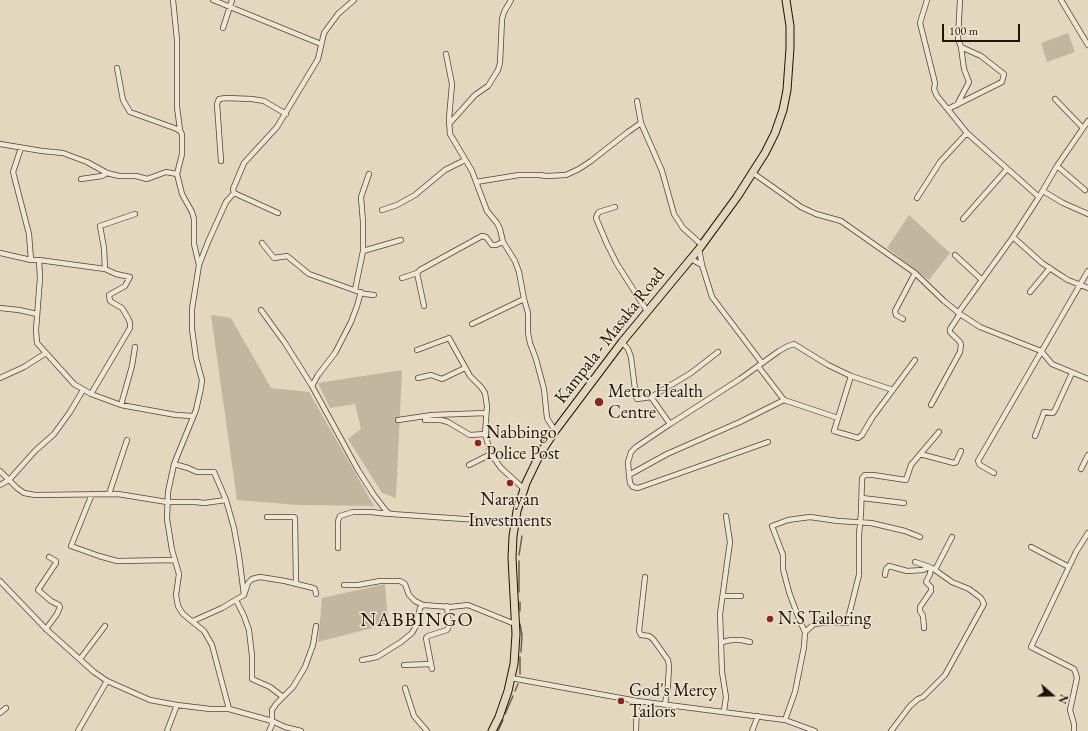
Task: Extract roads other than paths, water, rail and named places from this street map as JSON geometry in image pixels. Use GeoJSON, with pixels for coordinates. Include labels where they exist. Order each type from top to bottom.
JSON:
{"type":"FeatureCollection","features":[{"type":"Feature","properties":{"kind":"main road","name":"Kampala - Masaka Road"},"geometry":{"type":"LineString","coordinates":[[492,731],[499,717],[511,678],[516,648],[512,558],[514,524],[524,489],[533,467],[555,431],[622,342],[700,247],[753,174],[775,133],[783,110],[787,90],[790,26],[786,0]]}},
{"type":"Feature","properties":{"kind":"street"},"geometry":{"type":"LineString","coordinates":[[173,0],[176,40],[177,106],[182,135],[182,154],[177,174],[182,194],[192,212],[194,219],[194,244],[199,265]]}},
{"type":"Feature","properties":{"kind":"street"},"geometry":{"type":"LineString","coordinates":[[213,0],[321,44]]}},
{"type":"Feature","properties":{"kind":"street"},"geometry":{"type":"LineString","coordinates":[[223,28],[232,0]]}},
{"type":"Feature","properties":{"kind":"street"},"geometry":{"type":"LineString","coordinates":[[229,709],[212,645],[204,631],[183,614],[178,606],[176,595],[178,574],[169,537],[167,502],[170,481],[174,464],[200,394],[202,380],[196,358],[192,329],[192,309],[199,265],[226,202],[234,193],[233,189],[244,163],[274,131],[286,114],[318,59],[324,33],[331,22],[354,0]]}},
{"type":"Feature","properties":{"kind":"street"},"geometry":{"type":"LineString","coordinates":[[449,124],[475,94],[488,86],[498,70],[500,62],[502,19],[511,0]]}},
{"type":"Feature","properties":{"kind":"street"},"geometry":{"type":"LineString","coordinates":[[926,0],[920,23],[935,83],[934,89],[937,96],[967,133],[1039,197]]}},
{"type":"Feature","properties":{"kind":"street"},"geometry":{"type":"LineString","coordinates":[[957,104],[970,82],[964,69],[961,47],[958,39],[960,0]]}},
{"type":"Feature","properties":{"kind":"street"},"geometry":{"type":"LineString","coordinates":[[1061,0],[1088,45]]}},
{"type":"Feature","properties":{"kind":"street"},"geometry":{"type":"LineString","coordinates":[[948,109],[1002,82],[1004,74],[981,56],[961,47]]}},
{"type":"Feature","properties":{"kind":"street"},"geometry":{"type":"LineString","coordinates":[[446,54],[452,84],[449,124],[450,134],[472,171],[487,211],[497,223],[503,242],[515,261],[519,272],[528,313],[528,333],[530,344],[536,359],[544,389],[546,418],[555,431]]}},
{"type":"Feature","properties":{"kind":"street"},"geometry":{"type":"LineString","coordinates":[[117,68],[123,100],[130,112],[180,130]]}},
{"type":"Feature","properties":{"kind":"street"},"geometry":{"type":"LineString","coordinates":[[221,161],[217,104],[219,99],[252,99],[264,101],[286,114]]}},
{"type":"Feature","properties":{"kind":"street"},"geometry":{"type":"LineString","coordinates":[[1055,99],[1083,128]]}},
{"type":"Feature","properties":{"kind":"street"},"geometry":{"type":"LineString","coordinates":[[637,101],[642,123],[662,170],[674,214],[683,228],[700,247],[702,264],[712,297],[784,400],[838,418]]}},
{"type":"Feature","properties":{"kind":"street"},"geometry":{"type":"LineString","coordinates":[[931,405],[960,352],[960,342],[950,332],[950,329],[981,279],[1013,237],[1043,191],[1057,166],[1088,121]]}},
{"type":"Feature","properties":{"kind":"street"},"geometry":{"type":"LineString","coordinates":[[476,182],[519,175],[566,175],[591,161],[642,123]]}},
{"type":"Feature","properties":{"kind":"street"},"geometry":{"type":"LineString","coordinates":[[917,198],[940,162],[967,133]]}},
{"type":"Feature","properties":{"kind":"street"},"geometry":{"type":"LineString","coordinates":[[0,144],[70,154],[108,173],[119,176],[136,176],[147,179],[166,172],[177,174]]}},
{"type":"Feature","properties":{"kind":"street"},"geometry":{"type":"LineString","coordinates":[[21,148],[13,172],[29,234],[31,260]]}},
{"type":"Feature","properties":{"kind":"street"},"geometry":{"type":"LineString","coordinates":[[382,210],[397,205],[415,195],[445,170],[466,160]]}},
{"type":"Feature","properties":{"kind":"street"},"geometry":{"type":"LineString","coordinates":[[1057,166],[1085,190]]}},
{"type":"Feature","properties":{"kind":"street"},"geometry":{"type":"LineString","coordinates":[[963,219],[1007,169]]}},
{"type":"Feature","properties":{"kind":"street"},"geometry":{"type":"LineString","coordinates":[[81,179],[102,176],[108,173]]}},
{"type":"Feature","properties":{"kind":"street"},"geometry":{"type":"LineString","coordinates":[[355,290],[363,251],[361,197],[369,174]]}},
{"type":"Feature","properties":{"kind":"street"},"geometry":{"type":"LineString","coordinates":[[753,174],[801,208],[841,221],[915,273],[959,314],[980,327],[1041,352],[1052,364],[1088,379]]}},
{"type":"Feature","properties":{"kind":"street"},"geometry":{"type":"LineString","coordinates":[[1043,191],[1063,203],[1088,214]]}},
{"type":"Feature","properties":{"kind":"street"},"geometry":{"type":"LineString","coordinates":[[234,193],[278,213]]}},
{"type":"Feature","properties":{"kind":"street"},"geometry":{"type":"LineString","coordinates":[[615,207],[599,212],[596,218],[617,264],[648,311]]}},
{"type":"Feature","properties":{"kind":"street"},"geometry":{"type":"LineString","coordinates":[[105,269],[104,248],[100,226],[135,214]]}},
{"type":"Feature","properties":{"kind":"street"},"geometry":{"type":"LineString","coordinates":[[402,278],[417,273],[424,267],[482,236],[486,237],[492,245],[503,242]]}},
{"type":"Feature","properties":{"kind":"street"},"geometry":{"type":"LineString","coordinates":[[1013,237],[1042,263],[1068,280],[1088,288]]}},
{"type":"Feature","properties":{"kind":"street"},"geometry":{"type":"LineString","coordinates":[[363,251],[401,240]]}},
{"type":"Feature","properties":{"kind":"street"},"geometry":{"type":"LineString","coordinates":[[262,243],[274,258],[287,256],[309,274],[374,295]]}},
{"type":"Feature","properties":{"kind":"street"},"geometry":{"type":"LineString","coordinates":[[0,253],[31,260],[105,269],[116,274],[130,277],[125,286],[109,295],[110,301],[122,308],[130,320],[130,325],[111,362],[91,394]]}},
{"type":"Feature","properties":{"kind":"street"},"geometry":{"type":"LineString","coordinates":[[955,255],[981,279]]}},
{"type":"Feature","properties":{"kind":"street"},"geometry":{"type":"LineString","coordinates":[[690,259],[702,264]]}},
{"type":"Feature","properties":{"kind":"street"},"geometry":{"type":"LineString","coordinates":[[39,260],[40,278],[37,314],[37,343],[74,384],[91,394],[121,405],[176,415],[193,416]]}},
{"type":"Feature","properties":{"kind":"street"},"geometry":{"type":"LineString","coordinates":[[1030,292],[1050,268]]}},
{"type":"Feature","properties":{"kind":"street"},"geometry":{"type":"LineString","coordinates":[[994,473],[980,465],[978,461],[1088,271]]}},
{"type":"Feature","properties":{"kind":"street"},"geometry":{"type":"LineString","coordinates":[[417,273],[424,306]]}},
{"type":"Feature","properties":{"kind":"street"},"geometry":{"type":"LineString","coordinates":[[902,319],[896,315],[895,311],[915,273]]}},
{"type":"Feature","properties":{"kind":"street"},"geometry":{"type":"LineString","coordinates":[[312,386],[318,374],[335,353],[358,306],[361,292]]}},
{"type":"Feature","properties":{"kind":"street"},"geometry":{"type":"LineString","coordinates":[[472,324],[524,299]]}},
{"type":"Feature","properties":{"kind":"street"},"geometry":{"type":"LineString","coordinates":[[0,308],[20,310],[37,314]]}},
{"type":"Feature","properties":{"kind":"street"},"geometry":{"type":"LineString","coordinates":[[261,310],[285,343],[312,386],[358,470],[374,495],[387,512],[391,514]]}},
{"type":"Feature","properties":{"kind":"street"},"geometry":{"type":"LineString","coordinates":[[417,350],[449,338],[470,376],[485,393],[487,406],[485,434],[491,454],[501,468],[524,489]]}},
{"type":"Feature","properties":{"kind":"street"},"geometry":{"type":"LineString","coordinates":[[622,342],[632,357],[636,397],[638,398],[652,397],[691,373],[718,352]]}},
{"type":"Feature","properties":{"kind":"street"},"geometry":{"type":"LineString","coordinates":[[768,442],[638,488],[631,485],[628,462],[631,452],[636,447],[788,346],[794,344],[852,376],[893,390]]}},
{"type":"Feature","properties":{"kind":"street"},"geometry":{"type":"LineString","coordinates":[[121,405],[132,366],[135,347]]}},
{"type":"Feature","properties":{"kind":"street"},"geometry":{"type":"LineString","coordinates":[[0,378],[24,367],[46,353]]}},
{"type":"Feature","properties":{"kind":"street"},"geometry":{"type":"LineString","coordinates":[[852,376],[834,431],[855,438],[859,437],[915,360]]}},
{"type":"Feature","properties":{"kind":"street"},"geometry":{"type":"LineString","coordinates":[[418,378],[431,375],[442,379],[465,368]]}},
{"type":"Feature","properties":{"kind":"street"},"geometry":{"type":"LineString","coordinates":[[1035,436],[1044,412],[1052,413],[1055,410],[1072,373]]}},
{"type":"Feature","properties":{"kind":"street"},"geometry":{"type":"LineString","coordinates":[[0,485],[9,480],[35,451],[54,434],[70,412],[83,390]]}},
{"type":"Feature","properties":{"kind":"street"},"geometry":{"type":"LineString","coordinates":[[652,397],[670,424]]}},
{"type":"Feature","properties":{"kind":"street"},"geometry":{"type":"LineString","coordinates":[[629,475],[667,454],[740,422],[784,400]]}},
{"type":"Feature","properties":{"kind":"street"},"geometry":{"type":"LineString","coordinates":[[398,420],[432,415],[486,413]]}},
{"type":"Feature","properties":{"kind":"street"},"geometry":{"type":"LineString","coordinates":[[425,420],[442,420],[448,422],[470,435],[485,434]]}},
{"type":"Feature","properties":{"kind":"street"},"geometry":{"type":"LineString","coordinates":[[805,632],[814,624],[831,622],[847,623],[859,575],[862,480],[864,476],[885,476],[906,480],[910,467],[939,432]]}},
{"type":"Feature","properties":{"kind":"street"},"geometry":{"type":"LineString","coordinates":[[109,494],[126,440]]}},
{"type":"Feature","properties":{"kind":"street"},"geometry":{"type":"LineString","coordinates":[[920,454],[954,463],[956,462],[961,451]]}},
{"type":"Feature","properties":{"kind":"street"},"geometry":{"type":"LineString","coordinates":[[469,465],[491,454]]}},
{"type":"Feature","properties":{"kind":"street"},"geometry":{"type":"LineString","coordinates":[[1081,469],[1088,455]]}},
{"type":"Feature","properties":{"kind":"street"},"geometry":{"type":"LineString","coordinates":[[174,464],[196,472],[214,472],[226,500],[234,528],[244,595]]}},
{"type":"Feature","properties":{"kind":"street"},"geometry":{"type":"LineString","coordinates":[[0,470],[24,493],[33,495],[118,494],[167,502],[204,503],[226,500]]}},
{"type":"Feature","properties":{"kind":"street"},"geometry":{"type":"LineString","coordinates":[[92,494],[71,546],[117,561],[175,560]]}},
{"type":"Feature","properties":{"kind":"street"},"geometry":{"type":"LineString","coordinates":[[862,498],[904,503]]}},
{"type":"Feature","properties":{"kind":"street"},"geometry":{"type":"LineString","coordinates":[[338,548],[338,521],[340,516],[353,512],[480,520],[514,524]]}},
{"type":"Feature","properties":{"kind":"street"},"geometry":{"type":"LineString","coordinates":[[724,712],[726,696],[721,660],[720,614],[730,542],[726,516]]}},
{"type":"Feature","properties":{"kind":"street"},"geometry":{"type":"LineString","coordinates":[[267,517],[295,518],[296,584]]}},
{"type":"Feature","properties":{"kind":"street"},"geometry":{"type":"LineString","coordinates":[[785,720],[795,692],[804,647],[805,632],[789,592],[783,569],[783,555],[772,526],[788,520],[810,517],[838,521],[871,523],[905,531],[920,537]]}},
{"type":"Feature","properties":{"kind":"street"},"geometry":{"type":"LineString","coordinates":[[1074,731],[1074,724],[1070,710],[1077,678],[1074,669],[1031,647],[1068,567],[1088,533]]}},
{"type":"Feature","properties":{"kind":"street"},"geometry":{"type":"LineString","coordinates":[[924,628],[923,616],[920,611],[920,607],[931,591],[931,587],[926,582],[932,568],[952,537]]}},
{"type":"Feature","properties":{"kind":"street"},"geometry":{"type":"LineString","coordinates":[[1031,547],[1068,567]]}},
{"type":"Feature","properties":{"kind":"street"},"geometry":{"type":"LineString","coordinates":[[46,629],[57,614],[60,607],[38,590],[56,563],[56,561],[49,557]]}},
{"type":"Feature","properties":{"kind":"street"},"geometry":{"type":"LineString","coordinates":[[891,731],[910,706],[918,699],[923,697],[945,675],[984,604],[981,598],[969,589],[952,582],[932,568],[915,562]]}},
{"type":"Feature","properties":{"kind":"street"},"geometry":{"type":"LineString","coordinates":[[886,575],[886,569],[889,566],[907,571],[932,568]]}},
{"type":"Feature","properties":{"kind":"street"},"geometry":{"type":"LineString","coordinates":[[192,621],[244,595],[248,583],[252,579],[260,577],[313,588],[316,594]]}},
{"type":"Feature","properties":{"kind":"street"},"geometry":{"type":"LineString","coordinates":[[645,577],[639,631],[641,635],[649,636],[653,639],[668,660],[668,685],[665,704]]}},
{"type":"Feature","properties":{"kind":"street"},"geometry":{"type":"LineString","coordinates":[[0,581],[46,629],[94,672],[107,681],[150,700],[210,709],[229,709],[272,721],[285,728],[301,731]]}},
{"type":"Feature","properties":{"kind":"street"},"geometry":{"type":"LineString","coordinates":[[344,585],[358,585],[380,581],[400,581],[405,584],[409,595],[415,601],[423,605],[472,606],[515,624]]}},
{"type":"Feature","properties":{"kind":"street"},"geometry":{"type":"LineString","coordinates":[[723,596],[741,596]]}},
{"type":"Feature","properties":{"kind":"street"},"geometry":{"type":"LineString","coordinates":[[236,600],[244,616],[248,630],[252,656],[252,679],[270,687],[283,697]]}},
{"type":"Feature","properties":{"kind":"street"},"geometry":{"type":"LineString","coordinates":[[362,660],[377,657],[401,642],[412,633],[416,626],[420,608],[423,605]]}},
{"type":"Feature","properties":{"kind":"street"},"geometry":{"type":"LineString","coordinates":[[432,669],[426,638],[447,630],[449,626],[447,606]]}},
{"type":"Feature","properties":{"kind":"street"},"geometry":{"type":"LineString","coordinates":[[80,659],[105,626]]}},
{"type":"Feature","properties":{"kind":"street"},"geometry":{"type":"LineString","coordinates":[[270,731],[272,710],[297,682],[305,668],[313,645],[316,626]]}},
{"type":"Feature","properties":{"kind":"street"},"geometry":{"type":"LineString","coordinates":[[721,643],[732,640],[750,642]]}},
{"type":"Feature","properties":{"kind":"street"},"geometry":{"type":"LineString","coordinates":[[404,665],[431,664]]}},
{"type":"Feature","properties":{"kind":"street"},"geometry":{"type":"LineString","coordinates":[[511,678],[637,701],[785,720],[804,729],[815,731]]}},
{"type":"Feature","properties":{"kind":"street"},"geometry":{"type":"LineString","coordinates":[[78,731],[107,681]]}},
{"type":"Feature","properties":{"kind":"street"},"geometry":{"type":"LineString","coordinates":[[406,688],[414,716],[427,731]]}},
{"type":"Feature","properties":{"kind":"street"},"geometry":{"type":"LineString","coordinates":[[636,731],[637,701]]}},
{"type":"Feature","properties":{"kind":"street"},"geometry":{"type":"LineString","coordinates":[[168,731],[177,705]]}},
{"type":"Feature","properties":{"kind":"street"},"geometry":{"type":"LineString","coordinates":[[0,713],[6,708]]}},
{"type":"Feature","properties":{"kind":"street"},"geometry":{"type":"LineString","coordinates":[[752,731],[758,716]]}},
{"type":"Feature","properties":{"kind":"waterway"},"geometry":{"type":"LineString","coordinates":[[519,555],[522,536]]}},
{"type":"Feature","properties":{"kind":"waterway"},"geometry":{"type":"LineString","coordinates":[[519,561],[519,592]]}},
{"type":"Feature","properties":{"kind":"waterway"},"geometry":{"type":"LineString","coordinates":[[520,602],[520,611]]}},
{"type":"Feature","properties":{"kind":"waterway"},"geometry":{"type":"LineString","coordinates":[[520,624],[522,635],[521,652]]}},
{"type":"Feature","properties":{"kind":"waterway"},"geometry":{"type":"LineString","coordinates":[[520,657],[520,674]]}},
{"type":"Feature","properties":{"kind":"waterway"},"geometry":{"type":"LineString","coordinates":[[515,691],[518,684]]}},
{"type":"Feature","properties":{"kind":"waterway"},"geometry":{"type":"LineString","coordinates":[[505,714],[513,696]]}},
{"type":"Feature","properties":{"kind":"waterway"},"geometry":{"type":"LineString","coordinates":[[498,731],[503,720]]}},
{"type":"Feature","properties":{"kind":"place","name":"Metro Health Centre"},"geometry":{"type":"Point","coordinates":[599,402]}},
{"type":"Feature","properties":{"kind":"place","name":"Nabbingo Police Post"},"geometry":{"type":"Point","coordinates":[478,443]}},
{"type":"Feature","properties":{"kind":"place","name":"Narayan Investments"},"geometry":{"type":"Point","coordinates":[510,483]}},
{"type":"Feature","properties":{"kind":"place","name":"N.S Tailoring"},"geometry":{"type":"Point","coordinates":[770,619]}},
{"type":"Feature","properties":{"kind":"place","name":"God's Mercy Tailors"},"geometry":{"type":"Point","coordinates":[621,701]}},
{"type":"Feature","properties":{"kind":"district","name":"NABBINGO"},"geometry":{"type":"Point","coordinates":[417,621]}}]}
